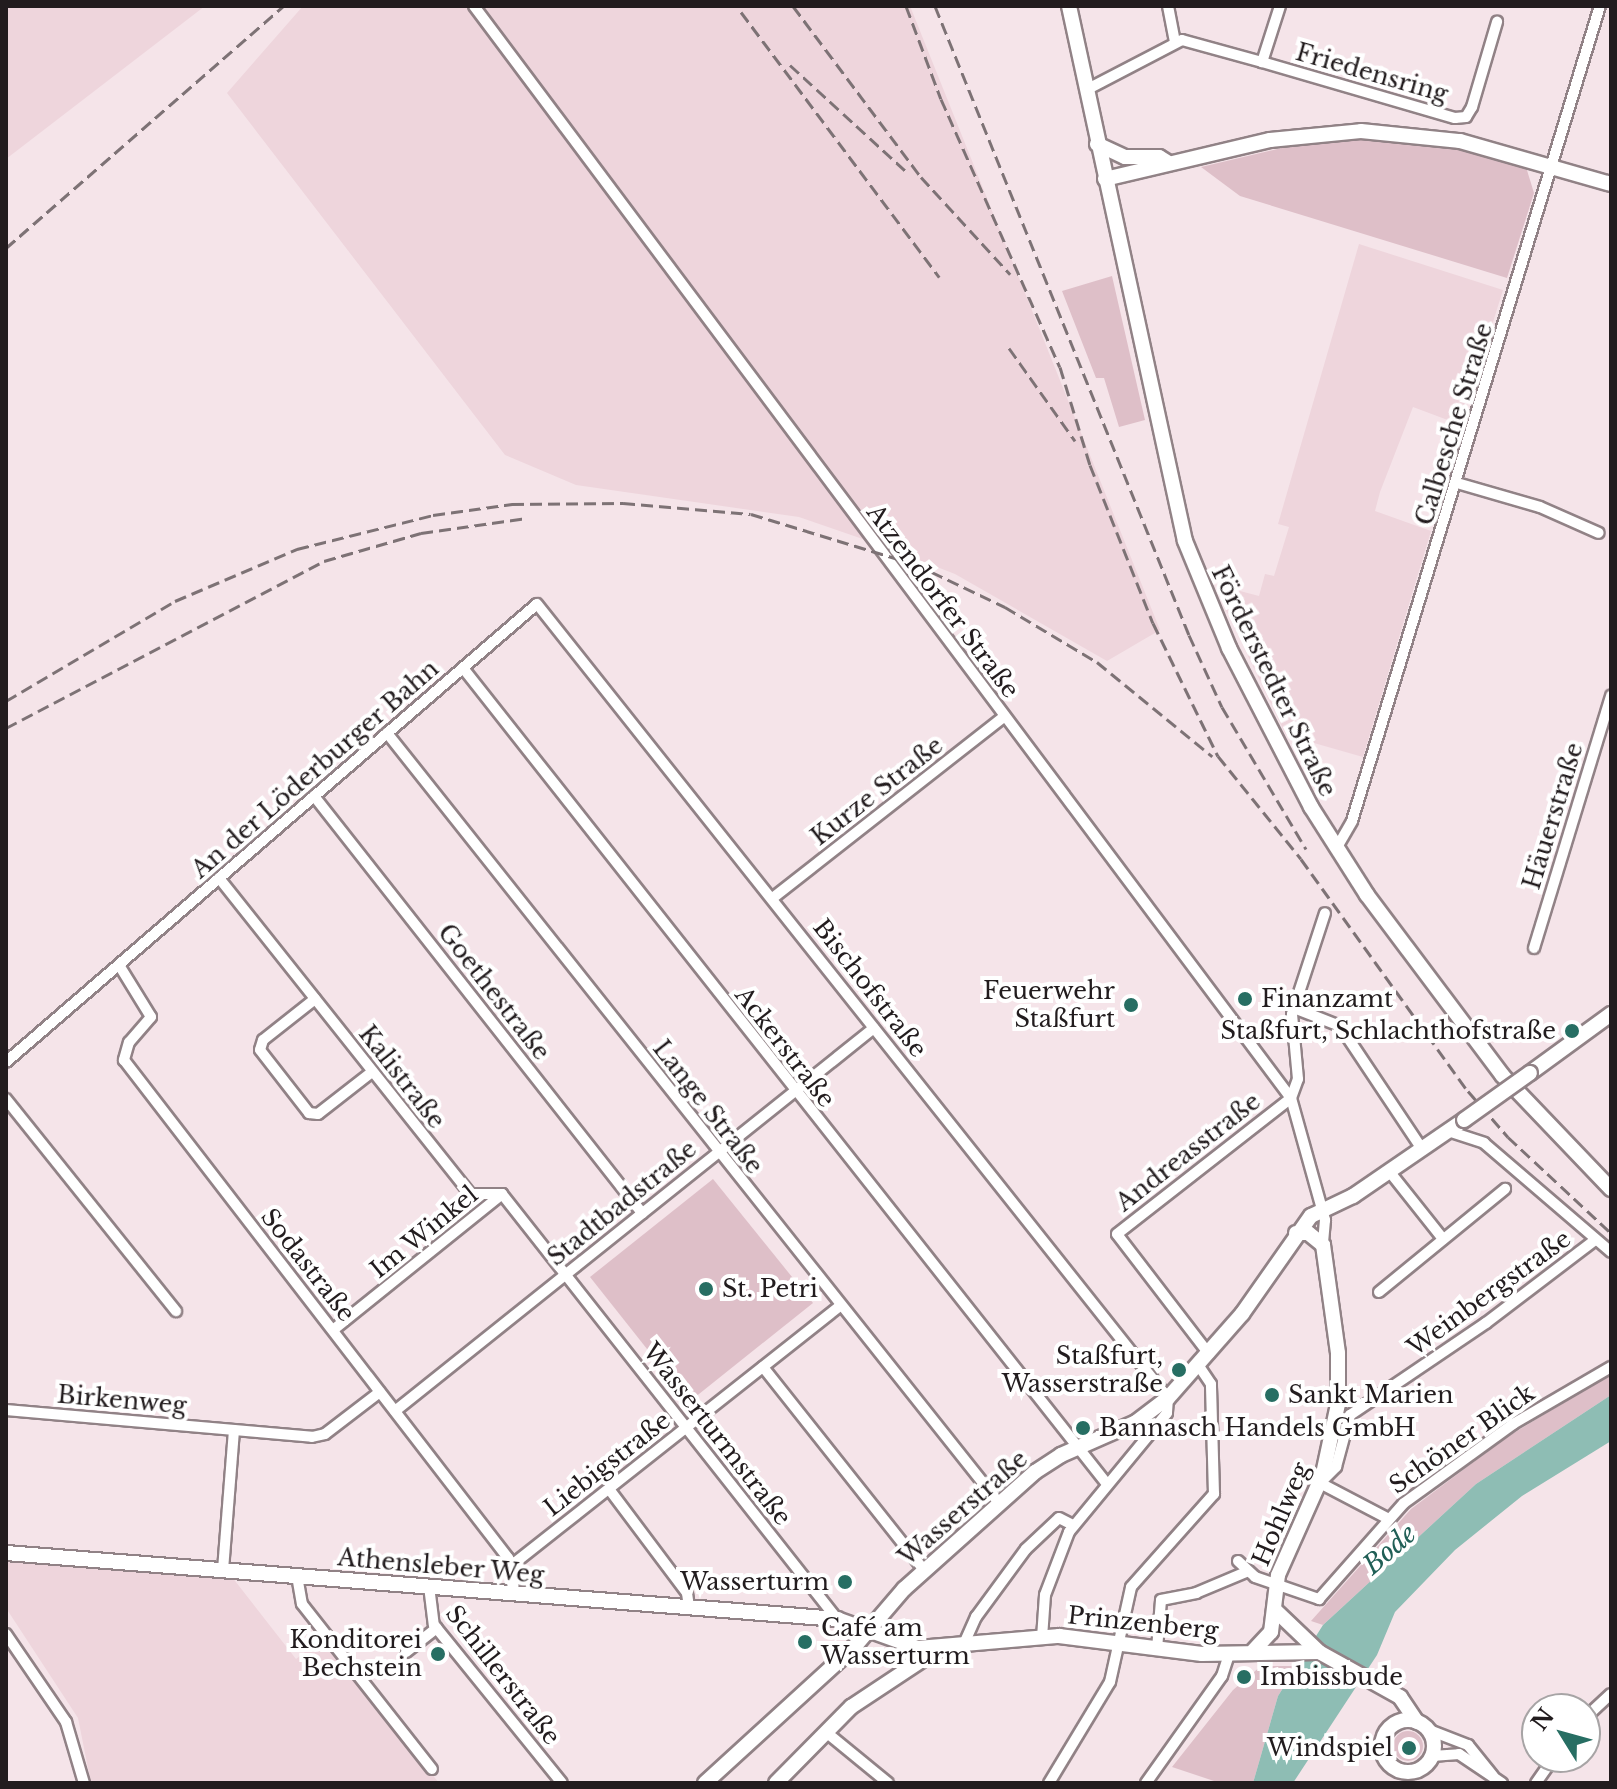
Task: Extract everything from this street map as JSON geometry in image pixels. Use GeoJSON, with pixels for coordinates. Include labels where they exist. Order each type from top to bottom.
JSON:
{"type":"FeatureCollection","features":[{"type":"Feature","properties":{"kind":"main road","name":"Förderstedter Straße"},"geometry":{"type":"LineString","coordinates":[[1069,6],[1190,557],[1256,704],[1336,849],[1481,1049],[1611,1189]]}},
{"type":"Feature","properties":{"kind":"main road"},"geometry":{"type":"LineString","coordinates":[[1105,179],[1270,140],[1361,131],[1443,138],[1611,184]]}},
{"type":"Feature","properties":{"kind":"main road"},"geometry":{"type":"LineString","coordinates":[[1097,144],[1125,157],[1159,157],[1169,163]]}},
{"type":"Feature","properties":{"kind":"main road","name":"Wasserstraße"},"geometry":{"type":"LineString","coordinates":[[705,1783],[871,1628],[924,1570],[1035,1472],[1077,1448],[1136,1422],[1168,1398],[1209,1354],[1296,1233],[1322,1211],[1422,1149],[1611,1014]]}},
{"type":"Feature","properties":{"kind":"main road"},"geometry":{"type":"LineString","coordinates":[[1296,1233],[1308,1233],[1323,1245]]}},
{"type":"Feature","properties":{"kind":"main road","name":"Hohlweg"},"geometry":{"type":"LineString","coordinates":[[1254,1650],[1269,1637],[1275,1610],[1276,1584],[1320,1483],[1339,1388],[1323,1245]]}},
{"type":"Feature","properties":{"kind":"main road","name":"Athensleber Weg"},"geometry":{"type":"LineString","coordinates":[[6,1553],[837,1619],[871,1628]]}},
{"type":"Feature","properties":{"kind":"main road"},"geometry":{"type":"LineString","coordinates":[[1275,1610],[1298,1645],[1319,1652],[1400,1697],[1423,1726],[1430,1760],[1419,1783]]}},
{"type":"Feature","properties":{"kind":"main road","name":"Prinzenberg"},"geometry":{"type":"LineString","coordinates":[[871,1628],[918,1648],[1042,1638],[1229,1654],[1298,1645]]}},
{"type":"Feature","properties":{"kind":"main road"},"geometry":{"type":"LineString","coordinates":[[776,1783],[851,1707],[941,1648]]}},
{"type":"Feature","properties":{"kind":"main road"},"geometry":{"type":"LineString","coordinates":[[1380,1686],[1393,1725],[1383,1751],[1398,1776],[1414,1772],[1430,1760]]}},
{"type":"Feature","properties":{"kind":"main road"},"geometry":{"type":"LineString","coordinates":[[1393,1725],[1423,1726]]}},
{"type":"Feature","properties":{"kind":"street","name":"Atzendorfer Straße"},"geometry":{"type":"LineString","coordinates":[[474,6],[1291,1098],[1322,1211],[1323,1245]]}},
{"type":"Feature","properties":{"kind":"street"},"geometry":{"type":"LineString","coordinates":[[1086,90],[1175,41],[1168,6]]}},
{"type":"Feature","properties":{"kind":"street","name":"Friedensring"},"geometry":{"type":"LineString","coordinates":[[1262,62],[1280,6]]}},
{"type":"Feature","properties":{"kind":"street","name":"Calbesche Straße"},"geometry":{"type":"LineString","coordinates":[[1336,849],[1346,840],[1352,821],[1600,6]]}},
{"type":"Feature","properties":{"kind":"street","name":"Friedensring"},"geometry":{"type":"LineString","coordinates":[[1175,41],[1262,62],[1455,118],[1466,117],[1497,22]]}},
{"type":"Feature","properties":{"kind":"street"},"geometry":{"type":"LineString","coordinates":[[1457,483],[1540,507],[1599,533]]}},
{"type":"Feature","properties":{"kind":"street","name":"An der Löderburger Bahn"},"geometry":{"type":"LineString","coordinates":[[6,1062],[537,604]]}},
{"type":"Feature","properties":{"kind":"street","name":"Bischofstraße"},"geometry":{"type":"LineString","coordinates":[[537,604],[774,897],[1168,1398]]}},
{"type":"Feature","properties":{"kind":"street","name":"Ackerstraße"},"geometry":{"type":"LineString","coordinates":[[463,668],[794,1092],[1107,1484]]}},
{"type":"Feature","properties":{"kind":"street","name":"Häuerstraße"},"geometry":{"type":"LineString","coordinates":[[1534,948],[1611,696]]}},
{"type":"Feature","properties":{"kind":"street","name":"Kurze Straße"},"geometry":{"type":"LineString","coordinates":[[774,897],[1005,716]]}},
{"type":"Feature","properties":{"kind":"street","name":"Lange Straße"},"geometry":{"type":"LineString","coordinates":[[387,733],[999,1503]]}},
{"type":"Feature","properties":{"kind":"street","name":"Goethestraße"},"geometry":{"type":"LineString","coordinates":[[314,796],[642,1213]]}},
{"type":"Feature","properties":{"kind":"street","name":"Kalistraße"},"geometry":{"type":"LineString","coordinates":[[219,878],[470,1194],[502,1194]]}},
{"type":"Feature","properties":{"kind":"street"},"geometry":{"type":"LineString","coordinates":[[1291,1098],[1298,1079],[1294,1008],[1325,913]]}},
{"type":"Feature","properties":{"kind":"street","name":"Sodastraße"},"geometry":{"type":"LineString","coordinates":[[119,965],[151,1017],[129,1042],[124,1060],[512,1565]]}},
{"type":"Feature","properties":{"kind":"street"},"geometry":{"type":"LineString","coordinates":[[315,999],[263,1040],[260,1050],[309,1113],[318,1114],[372,1072]]}},
{"type":"Feature","properties":{"kind":"street"},"geometry":{"type":"LineString","coordinates":[[1294,1008],[1340,1026],[1422,1149]]}},
{"type":"Feature","properties":{"kind":"street","name":"Stadtbadstraße"},"geometry":{"type":"LineString","coordinates":[[395,1411],[874,1028]]}},
{"type":"Feature","properties":{"kind":"street","name":"Andreasstraße"},"geometry":{"type":"LineString","coordinates":[[1209,1354],[1117,1234],[1291,1098]]}},
{"type":"Feature","properties":{"kind":"street"},"geometry":{"type":"LineString","coordinates":[[6,1099],[176,1311]]}},
{"type":"Feature","properties":{"kind":"street"},"geometry":{"type":"LineString","coordinates":[[1448,1131],[1484,1143],[1611,1252]]}},
{"type":"Feature","properties":{"kind":"street"},"geometry":{"type":"LineString","coordinates":[[1389,1171],[1443,1239]]}},
{"type":"Feature","properties":{"kind":"street"},"geometry":{"type":"LineString","coordinates":[[1379,1292],[1505,1189]]}},
{"type":"Feature","properties":{"kind":"street"},"geometry":{"type":"LineString","coordinates":[[502,1194],[565,1274]]}},
{"type":"Feature","properties":{"kind":"street","name":"Im Winkel"},"geometry":{"type":"LineString","coordinates":[[333,1330],[502,1194]]}},
{"type":"Feature","properties":{"kind":"street","name":"Weinbergstraße"},"geometry":{"type":"LineString","coordinates":[[1320,1483],[1336,1467],[1350,1415],[1486,1323],[1595,1240]]}},
{"type":"Feature","properties":{"kind":"street","name":"Wasserturmstraße"},"geometry":{"type":"LineString","coordinates":[[565,1274],[837,1619]]}},
{"type":"Feature","properties":{"kind":"street","name":"Liebigstraße"},"geometry":{"type":"LineString","coordinates":[[512,1565],[840,1306]]}},
{"type":"Feature","properties":{"kind":"street"},"geometry":{"type":"LineString","coordinates":[[1049,1783],[1110,1682],[1131,1587],[1214,1494],[1211,1384],[1199,1366]]}},
{"type":"Feature","properties":{"kind":"street"},"geometry":{"type":"LineString","coordinates":[[763,1367],[924,1570]]}},
{"type":"Feature","properties":{"kind":"street","name":"Schöner Blick"},"geometry":{"type":"LineString","coordinates":[[1276,1584],[1319,1599],[1387,1518],[1486,1443],[1611,1367]]}},
{"type":"Feature","properties":{"kind":"street","name":"Birkenweg"},"geometry":{"type":"LineString","coordinates":[[6,1410],[312,1437],[325,1434],[380,1392]]}},
{"type":"Feature","properties":{"kind":"street"},"geometry":{"type":"LineString","coordinates":[[1042,1638],[1045,1595],[1073,1525],[1167,1413],[1168,1398]]}},
{"type":"Feature","properties":{"kind":"street"},"geometry":{"type":"LineString","coordinates":[[223,1570],[234,1430]]}},
{"type":"Feature","properties":{"kind":"street"},"geometry":{"type":"LineString","coordinates":[[1320,1483],[1387,1518]]}},
{"type":"Feature","properties":{"kind":"street"},"geometry":{"type":"LineString","coordinates":[[609,1489],[687,1593],[689,1608]]}},
{"type":"Feature","properties":{"kind":"street"},"geometry":{"type":"LineString","coordinates":[[963,1646],[976,1617],[1026,1549],[1059,1518],[1073,1525]]}},
{"type":"Feature","properties":{"kind":"street"},"geometry":{"type":"LineString","coordinates":[[1238,1561],[1246,1572],[1276,1584]]}},
{"type":"Feature","properties":{"kind":"street"},"geometry":{"type":"LineString","coordinates":[[512,1565],[513,1594]]}},
{"type":"Feature","properties":{"kind":"street"},"geometry":{"type":"LineString","coordinates":[[1157,1649],[1161,1600],[1196,1593],[1246,1572]]}},
{"type":"Feature","properties":{"kind":"street"},"geometry":{"type":"LineString","coordinates":[[297,1576],[302,1604],[432,1769]]}},
{"type":"Feature","properties":{"kind":"street","name":"Schillerstraße"},"geometry":{"type":"LineString","coordinates":[[429,1586],[429,1612],[437,1628],[562,1783]]}},
{"type":"Feature","properties":{"kind":"street"},"geometry":{"type":"LineString","coordinates":[[406,1652],[437,1628]]}},
{"type":"Feature","properties":{"kind":"street"},"geometry":{"type":"LineString","coordinates":[[6,1634],[66,1722],[84,1783]]}},
{"type":"Feature","properties":{"kind":"street"},"geometry":{"type":"LineString","coordinates":[[1146,1783],[1222,1676],[1229,1654]]}},
{"type":"Feature","properties":{"kind":"street"},"geometry":{"type":"LineString","coordinates":[[1423,1726],[1468,1745],[1498,1779]]}},
{"type":"Feature","properties":{"kind":"street"},"geometry":{"type":"LineString","coordinates":[[826,1732],[888,1783]]}},
{"type":"Feature","properties":{"kind":"street"},"geometry":{"type":"LineString","coordinates":[[1430,1760],[1454,1752],[1498,1779]]}},
{"type":"Feature","properties":{"kind":"shaded area"},"geometry":{"type":"Polygon","coordinates":[[[6,6],[205,6],[6,159],[6,6]]]}},
{"type":"Feature","properties":{"kind":"shaded area"},"geometry":{"type":"Polygon","coordinates":[[[303,6],[910,6],[1160,630],[1107,661],[955,574],[799,517],[576,485],[505,455],[227,93],[303,6]]]}},
{"type":"Feature","properties":{"kind":"shaded area"},"geometry":{"type":"Polygon","coordinates":[[[1364,138],[1459,148],[1526,167],[1534,193],[1507,278],[1240,196],[1201,167],[1299,144],[1364,138]]]}},
{"type":"Feature","properties":{"kind":"shaded area"},"geometry":{"type":"Polygon","coordinates":[[[1359,244],[1503,290],[1461,425],[1413,407],[1380,492],[1375,511],[1431,531],[1363,757],[1286,735],[1221,600],[1240,591],[1259,596],[1265,574],[1274,576],[1289,527],[1278,524],[1359,244]]]}},
{"type":"Feature","properties":{"kind":"shaded area"},"geometry":{"type":"Polygon","coordinates":[[[1112,276],[1145,420],[1119,427],[1104,378],[1096,378],[1062,291],[1112,276]]]}},
{"type":"Feature","properties":{"kind":"shaded area"},"geometry":{"type":"Polygon","coordinates":[[[713,1179],[813,1303],[689,1402],[590,1277],[713,1179]]]}},
{"type":"Feature","properties":{"kind":"shaded area"},"geometry":{"type":"Polygon","coordinates":[[[1611,1374],[1611,1395],[1476,1484],[1323,1625],[1311,1621],[1411,1509],[1507,1437],[1611,1374]]]}},
{"type":"Feature","properties":{"kind":"shaded area"},"geometry":{"type":"Polygon","coordinates":[[[1611,1395],[1611,1441],[1522,1496],[1455,1550],[1395,1612],[1377,1655],[1293,1783],[1253,1783],[1278,1696],[1323,1625],[1476,1484],[1611,1395]]]}},
{"type":"Feature","properties":{"kind":"shaded area"},"geometry":{"type":"Polygon","coordinates":[[[6,1562],[232,1577],[296,1659],[323,1638],[439,1783],[91,1783],[78,1718],[6,1608],[6,1562]]]}},
{"type":"Feature","properties":{"kind":"shaded area"},"geometry":{"type":"Polygon","coordinates":[[[1261,1666],[1297,1666],[1278,1696],[1253,1783],[1220,1783],[1172,1767],[1233,1690],[1261,1666]]]}},
{"type":"Feature","properties":{"kind":"shaded area"},"geometry":{"type":"Polygon","coordinates":[[[1408,1731],[1419,1735],[1423,1746],[1419,1757],[1408,1761],[1397,1757],[1393,1746],[1397,1735],[1408,1731]]]}},
{"type":"Feature","properties":{"kind":"railway"},"geometry":{"type":"LineString","coordinates":[[6,248],[283,6]]}},
{"type":"Feature","properties":{"kind":"railway"},"geometry":{"type":"LineString","coordinates":[[793,6],[921,177],[1010,274]]}},
{"type":"Feature","properties":{"kind":"railway"},"geometry":{"type":"LineString","coordinates":[[906,6],[941,99],[1060,367],[1090,465],[1153,623],[1218,756],[1301,859],[1468,1091],[1508,1137],[1611,1233]]}},
{"type":"Feature","properties":{"kind":"railway"},"geometry":{"type":"LineString","coordinates":[[935,6],[1189,635],[1222,707],[1306,849]]}},
{"type":"Feature","properties":{"kind":"railway"},"geometry":{"type":"LineString","coordinates":[[741,12],[939,277]]}},
{"type":"Feature","properties":{"kind":"railway"},"geometry":{"type":"LineString","coordinates":[[790,65],[908,173]]}},
{"type":"Feature","properties":{"kind":"railway"},"geometry":{"type":"LineString","coordinates":[[1009,348],[1075,441]]}},
{"type":"Feature","properties":{"kind":"railway"},"geometry":{"type":"LineString","coordinates":[[6,701],[175,601],[297,549],[433,515],[512,504],[623,503],[751,514],[915,564],[1005,607],[1097,662],[1212,756]]}},
{"type":"Feature","properties":{"kind":"railway"},"geometry":{"type":"LineString","coordinates":[[6,728],[324,561],[421,533],[527,518]]}},
{"type":"Feature","properties":{"kind":"place","name":"Finanzamt"},"geometry":{"type":"Point","coordinates":[1245,999]}},
{"type":"Feature","properties":{"kind":"place","name":"Feuerwehr Staßfurt"},"geometry":{"type":"Point","coordinates":[1131,1005]}},
{"type":"Feature","properties":{"kind":"place","name":"Staßfurt, Schlachthofstraße"},"geometry":{"type":"Point","coordinates":[1572,1031]}},
{"type":"Feature","properties":{"kind":"place","name":"St. Petri"},"geometry":{"type":"Point","coordinates":[706,1289]}},
{"type":"Feature","properties":{"kind":"place","name":"Staßfurt, Wasserstraße"},"geometry":{"type":"Point","coordinates":[1179,1370]}},
{"type":"Feature","properties":{"kind":"place","name":"Sankt Marien"},"geometry":{"type":"Point","coordinates":[1272,1395]}},
{"type":"Feature","properties":{"kind":"place","name":"Bannasch Handels GmbH"},"geometry":{"type":"Point","coordinates":[1083,1428]}},
{"type":"Feature","properties":{"kind":"place","name":"Wasserturm"},"geometry":{"type":"Point","coordinates":[845,1582]}},
{"type":"Feature","properties":{"kind":"place","name":"Café am Wasserturm"},"geometry":{"type":"Point","coordinates":[805,1642]}},
{"type":"Feature","properties":{"kind":"place","name":"Konditorei Bechstein"},"geometry":{"type":"Point","coordinates":[438,1654]}},
{"type":"Feature","properties":{"kind":"place","name":"Imbissbude"},"geometry":{"type":"Point","coordinates":[1244,1677]}},
{"type":"Feature","properties":{"kind":"place","name":"Windspiel"},"geometry":{"type":"Point","coordinates":[1409,1748]}},
{"type":"Feature","properties":{"kind":"water label","name":"Bode"},"geometry":{"type":"Point","coordinates":[1390,1550]}}]}
